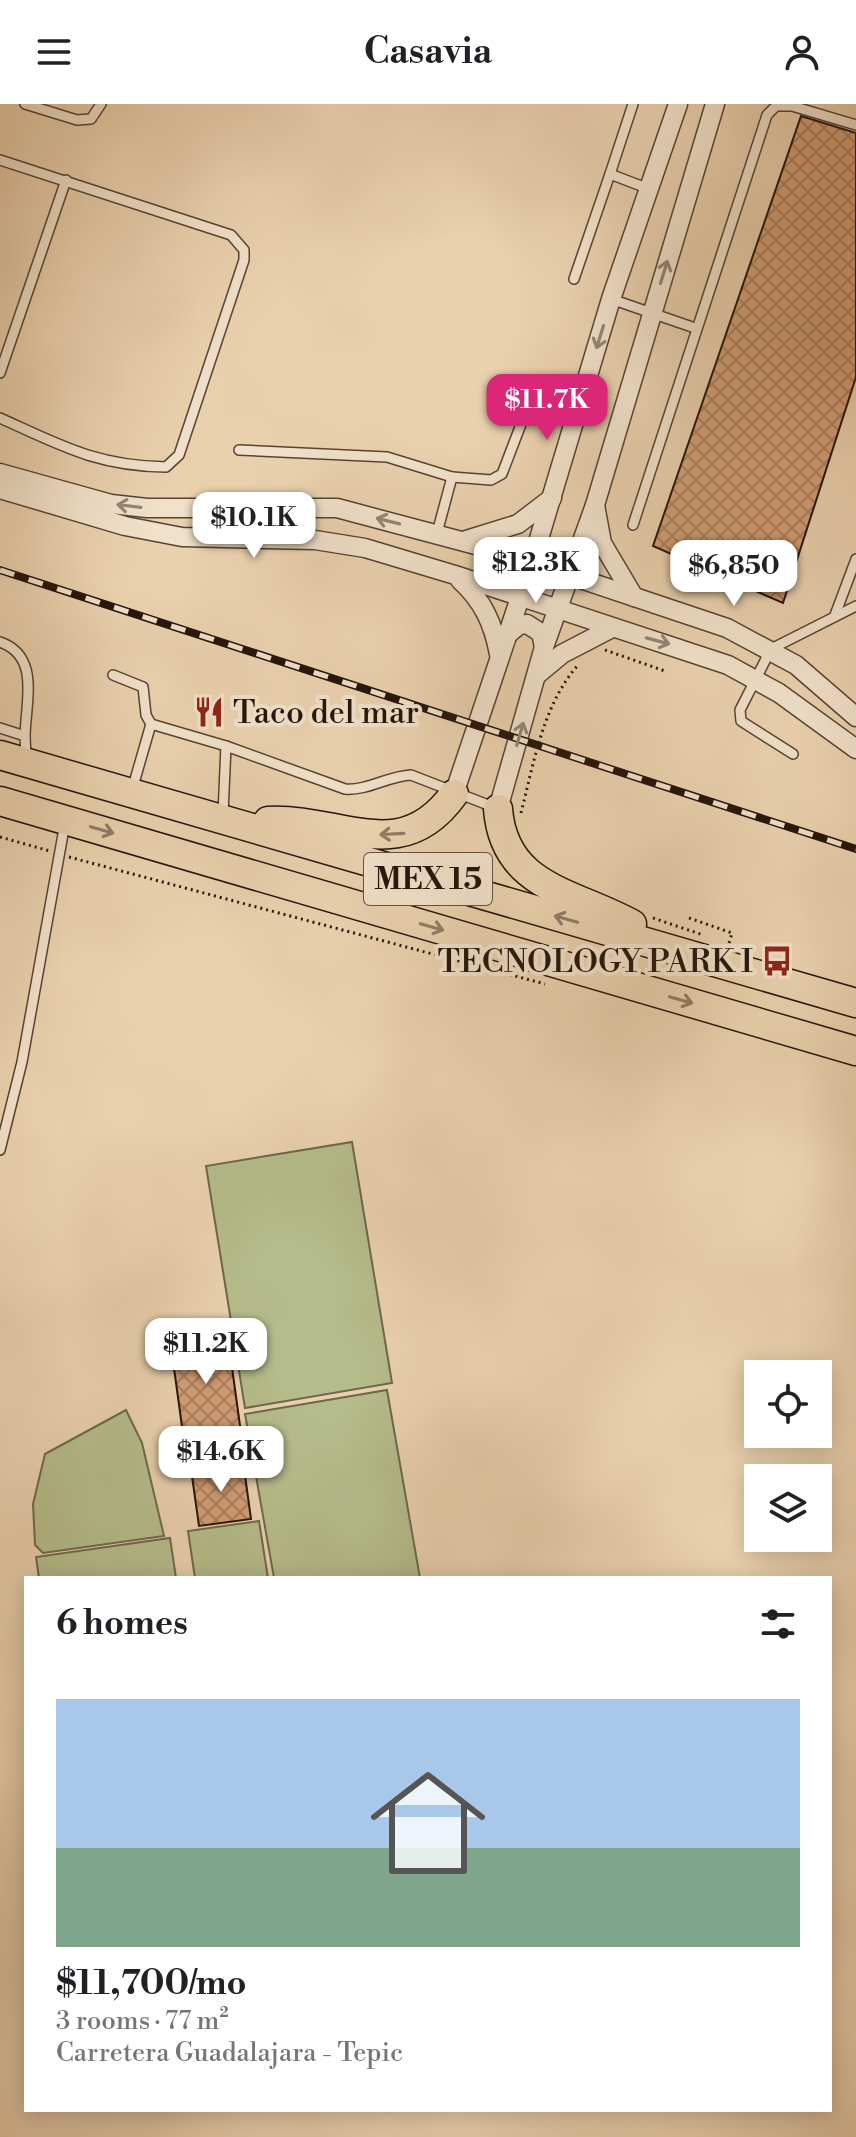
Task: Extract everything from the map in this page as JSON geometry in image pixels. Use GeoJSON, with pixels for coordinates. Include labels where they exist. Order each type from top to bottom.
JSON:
{"type":"FeatureCollection","features":[{"type":"Feature","properties":{"kind":"highway","name":"MEX 15"},"geometry":{"type":"LineString","coordinates":[[17,751],[131,794],[856,1003]]}},
{"type":"Feature","properties":{"kind":"highway"},"geometry":{"type":"LineString","coordinates":[[228,821],[300,823],[390,837],[425,825],[454,794]]}},
{"type":"Feature","properties":{"kind":"highway","name":"MEX 15"},"geometry":{"type":"LineString","coordinates":[[0,801],[856,1051]]}},
{"type":"Feature","properties":{"kind":"highway"},"geometry":{"type":"LineString","coordinates":[[508,813],[500,831],[512,857],[527,872],[544,886],[616,915],[670,949]]}},
{"type":"Feature","properties":{"kind":"street"},"geometry":{"type":"LineString","coordinates":[[508,813],[544,647],[595,505],[715,104]]}},
{"type":"Feature","properties":{"kind":"street"},"geometry":{"type":"LineString","coordinates":[[708,124],[724,104]]}},
{"type":"Feature","properties":{"kind":"street"},"geometry":{"type":"LineString","coordinates":[[454,794],[532,562],[611,299],[675,108]]}},
{"type":"Feature","properties":{"kind":"street"},"geometry":{"type":"LineString","coordinates":[[0,473],[111,504],[147,508],[337,508],[437,533],[532,562],[736,633],[796,665],[856,717]]}},
{"type":"Feature","properties":{"kind":"street"},"geometry":{"type":"LineString","coordinates":[[0,489],[125,526],[182,537],[315,540],[365,548],[455,575],[720,662],[779,693],[856,749]]}},
{"type":"Feature","properties":{"kind":"street"},"geometry":{"type":"LineString","coordinates":[[464,541],[518,524],[552,498]]}},
{"type":"Feature","properties":{"kind":"street"},"geometry":{"type":"LineString","coordinates":[[595,505],[602,543],[634,597]]}},
{"type":"Feature","properties":{"kind":"street"},"geometry":{"type":"LineString","coordinates":[[455,575],[479,597],[491,622],[499,655]]}},
{"type":"Feature","properties":{"kind":"street"},"geometry":{"type":"LineString","coordinates":[[506,636],[519,625],[527,624],[541,633],[544,647]]}},
{"type":"Feature","properties":{"kind":"street"},"geometry":{"type":"LineString","coordinates":[[538,674],[562,654],[612,628]]}},
{"type":"Feature","properties":{"kind":"street"},"geometry":{"type":"LineString","coordinates":[[720,662],[734,657],[740,647],[736,633]]}},
{"type":"Feature","properties":{"kind":"street"},"geometry":{"type":"LineString","coordinates":[[779,693],[779,679],[787,667],[796,665]]}},
{"type":"Feature","properties":{"kind":"lane"},"geometry":{"type":"LineString","coordinates":[[25,104],[77,120],[91,119],[101,104]]}},
{"type":"Feature","properties":{"kind":"lane"},"geometry":{"type":"LineString","coordinates":[[574,279],[633,104]]}},
{"type":"Feature","properties":{"kind":"lane"},"geometry":{"type":"LineString","coordinates":[[633,525],[767,115],[776,106],[792,106],[856,125]]}},
{"type":"Feature","properties":{"kind":"lane"},"geometry":{"type":"LineString","coordinates":[[0,160],[231,235],[240,242],[244,260],[179,455],[166,467],[125,466],[84,457],[0,420]]}},
{"type":"Feature","properties":{"kind":"lane"},"geometry":{"type":"LineString","coordinates":[[610,174],[649,189]]}},
{"type":"Feature","properties":{"kind":"lane"},"geometry":{"type":"LineString","coordinates":[[0,373],[66,180]]}},
{"type":"Feature","properties":{"kind":"lane"},"geometry":{"type":"LineString","coordinates":[[611,299],[695,328]]}},
{"type":"Feature","properties":{"kind":"lane"},"geometry":{"type":"LineString","coordinates":[[239,450],[387,457],[452,477],[491,480],[502,474],[528,406]]}},
{"type":"Feature","properties":{"kind":"lane"},"geometry":{"type":"LineString","coordinates":[[437,533],[452,477]]}},
{"type":"Feature","properties":{"kind":"lane"},"geometry":{"type":"LineString","coordinates":[[835,615],[856,559]]}},
{"type":"Feature","properties":{"kind":"lane"},"geometry":{"type":"LineString","coordinates":[[793,754],[741,721],[740,710],[771,649],[856,606]]}},
{"type":"Feature","properties":{"kind":"lane"},"geometry":{"type":"LineString","coordinates":[[0,642],[16,648],[27,664],[17,751]]}},
{"type":"Feature","properties":{"kind":"lane"},"geometry":{"type":"LineString","coordinates":[[113,675],[143,687],[146,715],[151,724],[226,746],[345,789],[355,790],[397,776],[411,775],[508,813]]}},
{"type":"Feature","properties":{"kind":"lane"},"geometry":{"type":"LineString","coordinates":[[131,794],[151,724]]}},
{"type":"Feature","properties":{"kind":"lane"},"geometry":{"type":"LineString","coordinates":[[0,728],[17,751]]}},
{"type":"Feature","properties":{"kind":"lane"},"geometry":{"type":"LineString","coordinates":[[226,746],[228,821]]}},
{"type":"Feature","properties":{"kind":"lane"},"geometry":{"type":"LineString","coordinates":[[0,1150],[22,1062],[66,820]]}},
{"type":"Feature","properties":{"kind":"path"},"geometry":{"type":"LineString","coordinates":[[599,651],[607,649],[665,671]]}},
{"type":"Feature","properties":{"kind":"path"},"geometry":{"type":"LineString","coordinates":[[508,813],[561,684],[589,658]]}},
{"type":"Feature","properties":{"kind":"path"},"geometry":{"type":"LineString","coordinates":[[0,837],[553,986]]}},
{"type":"Feature","properties":{"kind":"path"},"geometry":{"type":"LineString","coordinates":[[642,914],[714,938]]}},
{"type":"Feature","properties":{"kind":"path"},"geometry":{"type":"LineString","coordinates":[[689,918],[732,933],[729,943]]}},
{"type":"Feature","properties":{"kind":"green space"},"geometry":{"type":"Polygon","coordinates":[[[352,1142],[392,1383],[245,1408],[206,1166],[352,1142]]]}},
{"type":"Feature","properties":{"kind":"green space"},"geometry":{"type":"Polygon","coordinates":[[[387,1390],[420,1576],[274,1576],[245,1414],[387,1390]]]}},
{"type":"Feature","properties":{"kind":"green space"},"geometry":{"type":"Polygon","coordinates":[[[126,1410],[142,1443],[164,1536],[43,1553],[35,1545],[33,1504],[45,1454],[126,1410]]]}},
{"type":"Feature","properties":{"kind":"green space"},"geometry":{"type":"Polygon","coordinates":[[[259,1521],[268,1576],[195,1576],[188,1531],[259,1521]]]}},
{"type":"Feature","properties":{"kind":"green space"},"geometry":{"type":"Polygon","coordinates":[[[170,1538],[176,1576],[39,1576],[36,1557],[170,1538]]]}},
{"type":"Feature","properties":{"kind":"building"},"geometry":{"type":"Polygon","coordinates":[[[801,116],[856,133],[856,377],[783,603],[653,546],[801,116]]]}},
{"type":"Feature","properties":{"kind":"building"},"geometry":{"type":"Polygon","coordinates":[[[227,1331],[241,1433],[184,1441],[170,1339],[227,1331]]]}},
{"type":"Feature","properties":{"kind":"building"},"geometry":{"type":"Polygon","coordinates":[[[243,1461],[251,1519],[199,1526],[191,1469],[243,1461]]]}},
{"type":"Feature","properties":{"kind":"railway"},"geometry":{"type":"LineString","coordinates":[[0,570],[856,849]]}},
{"type":"Feature","properties":{"kind":"place","name":"Taco del mar"},"geometry":{"type":"Point","coordinates":[209,712]}},
{"type":"Feature","properties":{"kind":"place","name":"TECNOLOGY PARK I"},"geometry":{"type":"Point","coordinates":[777,961]}}]}
